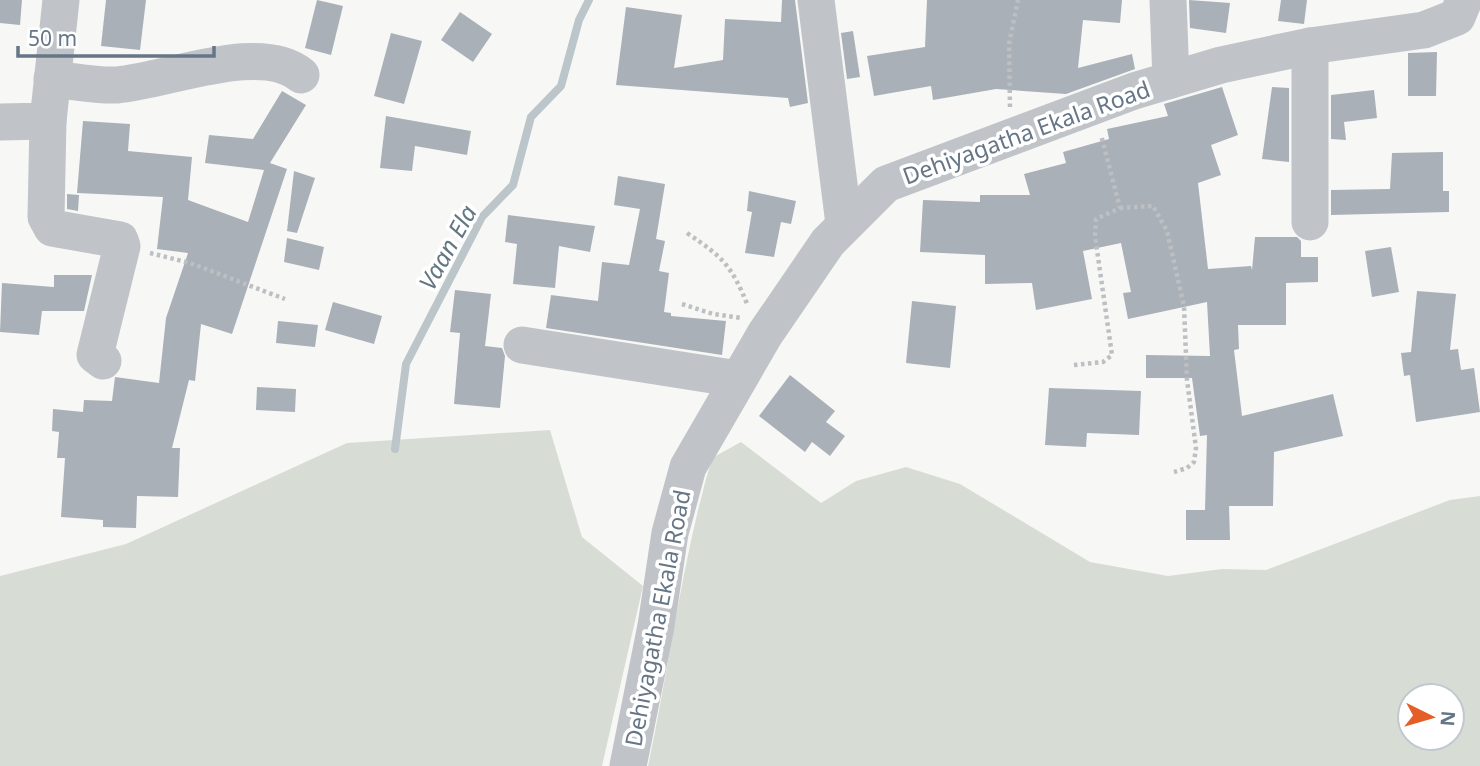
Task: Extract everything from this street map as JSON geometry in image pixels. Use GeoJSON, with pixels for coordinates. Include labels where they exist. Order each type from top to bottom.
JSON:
{"type":"FeatureCollection","features":[{"type":"Feature","properties":{"kind":"street"},"geometry":{"type":"LineString","coordinates":[[61,0],[48,121],[46,217],[52,228],[120,240],[122,246],[95,355],[103,361]]}},
{"type":"Feature","properties":{"kind":"street"},"geometry":{"type":"LineString","coordinates":[[816,0],[844,224]]}},
{"type":"Feature","properties":{"kind":"street"},"geometry":{"type":"LineString","coordinates":[[1168,0],[1171,80]]}},
{"type":"Feature","properties":{"kind":"street","name":"Dehiyagatha Ekala Road"},"geometry":{"type":"LineString","coordinates":[[628,766],[678,497],[688,467],[772,323],[844,224],[886,184],[1093,107],[1221,65],[1310,46],[1424,30],[1467,15]]}},
{"type":"Feature","properties":{"kind":"street"},"geometry":{"type":"LineString","coordinates":[[1310,46],[1310,222]]}},
{"type":"Feature","properties":{"kind":"street"},"geometry":{"type":"LineString","coordinates":[[52,79],[116,85],[176,71],[198,71],[245,61],[289,65],[301,75]]}},
{"type":"Feature","properties":{"kind":"street"},"geometry":{"type":"LineString","coordinates":[[0,122],[48,121]]}},
{"type":"Feature","properties":{"kind":"street"},"geometry":{"type":"LineString","coordinates":[[522,345],[738,379]]}},
{"type":"Feature","properties":{"kind":"path"},"geometry":{"type":"LineString","coordinates":[[1013,136],[1007,84],[1009,44],[1018,0]]}},
{"type":"Feature","properties":{"kind":"path"},"geometry":{"type":"LineString","coordinates":[[1093,107],[1120,208]]}},
{"type":"Feature","properties":{"kind":"path"},"geometry":{"type":"LineString","coordinates":[[1074,365],[1103,362],[1112,355],[1095,236],[1096,219],[1120,208],[1153,206],[1167,231],[1184,306],[1187,380],[1196,448],[1194,462],[1187,468],[1174,472]]}},
{"type":"Feature","properties":{"kind":"path"},"geometry":{"type":"LineString","coordinates":[[682,304],[713,314],[752,317],[735,275],[723,257],[687,233]]}},
{"type":"Feature","properties":{"kind":"path"},"geometry":{"type":"LineString","coordinates":[[122,246],[190,264],[285,299]]}},
{"type":"Feature","properties":{"kind":"shaded area"},"geometry":{"type":"Polygon","coordinates":[[[550,430],[582,537],[643,586],[602,766],[0,766],[0,576],[126,544],[347,443],[550,430]]]}},
{"type":"Feature","properties":{"kind":"shaded area"},"geometry":{"type":"Polygon","coordinates":[[[741,442],[821,503],[856,481],[906,467],[960,484],[1090,562],[1168,576],[1222,569],[1266,570],[1450,500],[1480,496],[1480,766],[648,766],[684,573],[712,458],[741,442]]]}},
{"type":"Feature","properties":{"kind":"building"},"geometry":{"type":"Polygon","coordinates":[[[0,0],[22,0],[20,25],[0,23],[0,0]]]}},
{"type":"Feature","properties":{"kind":"building"},"geometry":{"type":"Polygon","coordinates":[[[106,0],[146,0],[140,50],[101,46],[106,0]]]}},
{"type":"Feature","properties":{"kind":"building"},"geometry":{"type":"Polygon","coordinates":[[[317,0],[343,6],[331,55],[305,48],[317,0]]]}},
{"type":"Feature","properties":{"kind":"building"},"geometry":{"type":"Polygon","coordinates":[[[782,0],[795,0],[808,103],[790,107],[788,98],[616,85],[626,7],[682,15],[674,68],[723,60],[725,19],[781,22],[782,0]]]}},
{"type":"Feature","properties":{"kind":"building"},"geometry":{"type":"Polygon","coordinates":[[[927,0],[1122,0],[1120,23],[1083,20],[1078,68],[1132,54],[1135,69],[1066,94],[996,89],[933,100],[931,86],[874,96],[867,56],[925,47],[927,0]]]}},
{"type":"Feature","properties":{"kind":"building"},"geometry":{"type":"Polygon","coordinates":[[[1189,0],[1230,3],[1226,33],[1190,28],[1189,0]]]}},
{"type":"Feature","properties":{"kind":"building"},"geometry":{"type":"Polygon","coordinates":[[[1281,0],[1307,0],[1304,24],[1278,21],[1281,0]]]}},
{"type":"Feature","properties":{"kind":"building"},"geometry":{"type":"Polygon","coordinates":[[[460,12],[492,34],[473,62],[441,40],[460,12]]]}},
{"type":"Feature","properties":{"kind":"building"},"geometry":{"type":"Polygon","coordinates":[[[853,31],[860,77],[847,79],[841,33],[853,31]]]}},
{"type":"Feature","properties":{"kind":"building"},"geometry":{"type":"Polygon","coordinates":[[[391,33],[422,41],[404,104],[374,96],[391,33]]]}},
{"type":"Feature","properties":{"kind":"building"},"geometry":{"type":"Polygon","coordinates":[[[1437,52],[1436,96],[1408,96],[1408,53],[1437,52]]]}},
{"type":"Feature","properties":{"kind":"building"},"geometry":{"type":"Polygon","coordinates":[[[1222,87],[1238,135],[1211,145],[1221,175],[1198,183],[1208,269],[1251,266],[1252,270],[1255,237],[1297,237],[1301,241],[1301,257],[1318,257],[1318,282],[1286,283],[1286,325],[1238,325],[1239,349],[1234,350],[1242,416],[1333,394],[1343,436],[1274,452],[1273,506],[1229,506],[1230,540],[1186,540],[1186,510],[1205,510],[1207,435],[1200,436],[1192,378],[1146,378],[1146,355],[1210,356],[1207,302],[1128,319],[1123,293],[1131,292],[1121,243],[1083,251],[1092,299],[1036,310],[1032,283],[985,284],[985,255],[920,252],[923,200],[980,202],[980,195],[1030,195],[1024,174],[1066,163],[1063,152],[1109,139],[1107,129],[1168,116],[1164,104],[1222,87]]]}},
{"type":"Feature","properties":{"kind":"building"},"geometry":{"type":"Polygon","coordinates":[[[1272,87],[1289,88],[1289,162],[1262,159],[1272,87]]]}},
{"type":"Feature","properties":{"kind":"building"},"geometry":{"type":"Polygon","coordinates":[[[1374,90],[1377,118],[1344,122],[1346,140],[1331,139],[1331,95],[1374,90]]]}},
{"type":"Feature","properties":{"kind":"building"},"geometry":{"type":"Polygon","coordinates":[[[282,91],[306,105],[270,163],[287,169],[232,334],[201,324],[195,381],[189,380],[172,448],[180,448],[178,497],[137,496],[136,528],[103,527],[103,520],[61,517],[65,458],[57,458],[59,432],[52,431],[53,409],[83,412],[84,400],[112,401],[115,377],[159,383],[166,318],[188,253],[157,249],[163,197],[77,193],[83,121],[130,124],[128,151],[192,157],[188,200],[248,222],[264,170],[205,163],[209,135],[253,139],[282,91]]]}},
{"type":"Feature","properties":{"kind":"building"},"geometry":{"type":"Polygon","coordinates":[[[386,116],[471,131],[467,155],[415,146],[412,171],[380,168],[386,116]]]}},
{"type":"Feature","properties":{"kind":"building"},"geometry":{"type":"Polygon","coordinates":[[[1443,152],[1443,191],[1449,191],[1449,212],[1331,215],[1331,190],[1390,189],[1392,153],[1443,152]]]}},
{"type":"Feature","properties":{"kind":"building"},"geometry":{"type":"Polygon","coordinates":[[[294,171],[315,178],[297,233],[287,231],[294,171]]]}},
{"type":"Feature","properties":{"kind":"building"},"geometry":{"type":"Polygon","coordinates":[[[618,176],[665,184],[656,239],[665,241],[659,271],[669,273],[664,312],[671,313],[671,316],[726,321],[722,355],[546,328],[551,295],[598,301],[602,262],[629,265],[640,209],[614,205],[618,176]]]}},
{"type":"Feature","properties":{"kind":"building"},"geometry":{"type":"Polygon","coordinates":[[[749,191],[796,201],[791,224],[781,222],[774,257],[745,253],[752,212],[747,211],[749,191]]]}},
{"type":"Feature","properties":{"kind":"building"},"geometry":{"type":"Polygon","coordinates":[[[67,194],[79,195],[78,211],[67,209],[67,194]]]}},
{"type":"Feature","properties":{"kind":"building"},"geometry":{"type":"Polygon","coordinates":[[[508,215],[595,226],[590,252],[559,246],[555,288],[513,284],[517,244],[505,242],[508,215]]]}},
{"type":"Feature","properties":{"kind":"building"},"geometry":{"type":"Polygon","coordinates":[[[287,238],[324,247],[319,270],[284,262],[287,238]]]}},
{"type":"Feature","properties":{"kind":"building"},"geometry":{"type":"Polygon","coordinates":[[[1391,247],[1399,292],[1372,297],[1365,251],[1391,247]]]}},
{"type":"Feature","properties":{"kind":"building"},"geometry":{"type":"Polygon","coordinates":[[[54,275],[92,275],[84,311],[42,311],[39,335],[0,332],[2,283],[54,287],[54,275]]]}},
{"type":"Feature","properties":{"kind":"building"},"geometry":{"type":"Polygon","coordinates":[[[455,290],[491,294],[485,346],[502,348],[505,356],[500,408],[454,404],[460,333],[450,332],[455,290]]]}},
{"type":"Feature","properties":{"kind":"building"},"geometry":{"type":"Polygon","coordinates":[[[1417,291],[1456,294],[1450,350],[1458,349],[1461,370],[1474,368],[1480,412],[1416,422],[1410,375],[1404,376],[1401,353],[1411,352],[1417,291]]]}},
{"type":"Feature","properties":{"kind":"building"},"geometry":{"type":"Polygon","coordinates":[[[912,301],[956,306],[950,368],[906,363],[912,301]]]}},
{"type":"Feature","properties":{"kind":"building"},"geometry":{"type":"Polygon","coordinates":[[[333,302],[382,316],[374,344],[325,330],[333,302]]]}},
{"type":"Feature","properties":{"kind":"building"},"geometry":{"type":"Polygon","coordinates":[[[278,321],[318,325],[315,347],[276,343],[278,321]]]}},
{"type":"Feature","properties":{"kind":"building"},"geometry":{"type":"Polygon","coordinates":[[[790,375],[835,411],[826,422],[845,436],[830,456],[812,442],[805,452],[759,416],[790,375]]]}},
{"type":"Feature","properties":{"kind":"building"},"geometry":{"type":"Polygon","coordinates":[[[257,387],[296,389],[295,412],[256,410],[257,387]]]}},
{"type":"Feature","properties":{"kind":"building"},"geometry":{"type":"Polygon","coordinates":[[[1049,388],[1141,391],[1139,435],[1087,433],[1086,447],[1045,445],[1049,388]]]}},
{"type":"Feature","properties":{"kind":"waterway","name":"Vaan Ela"},"geometry":{"type":"LineString","coordinates":[[395,449],[406,364],[482,217],[513,185],[531,117],[561,86],[579,20],[589,0]]}}]}
